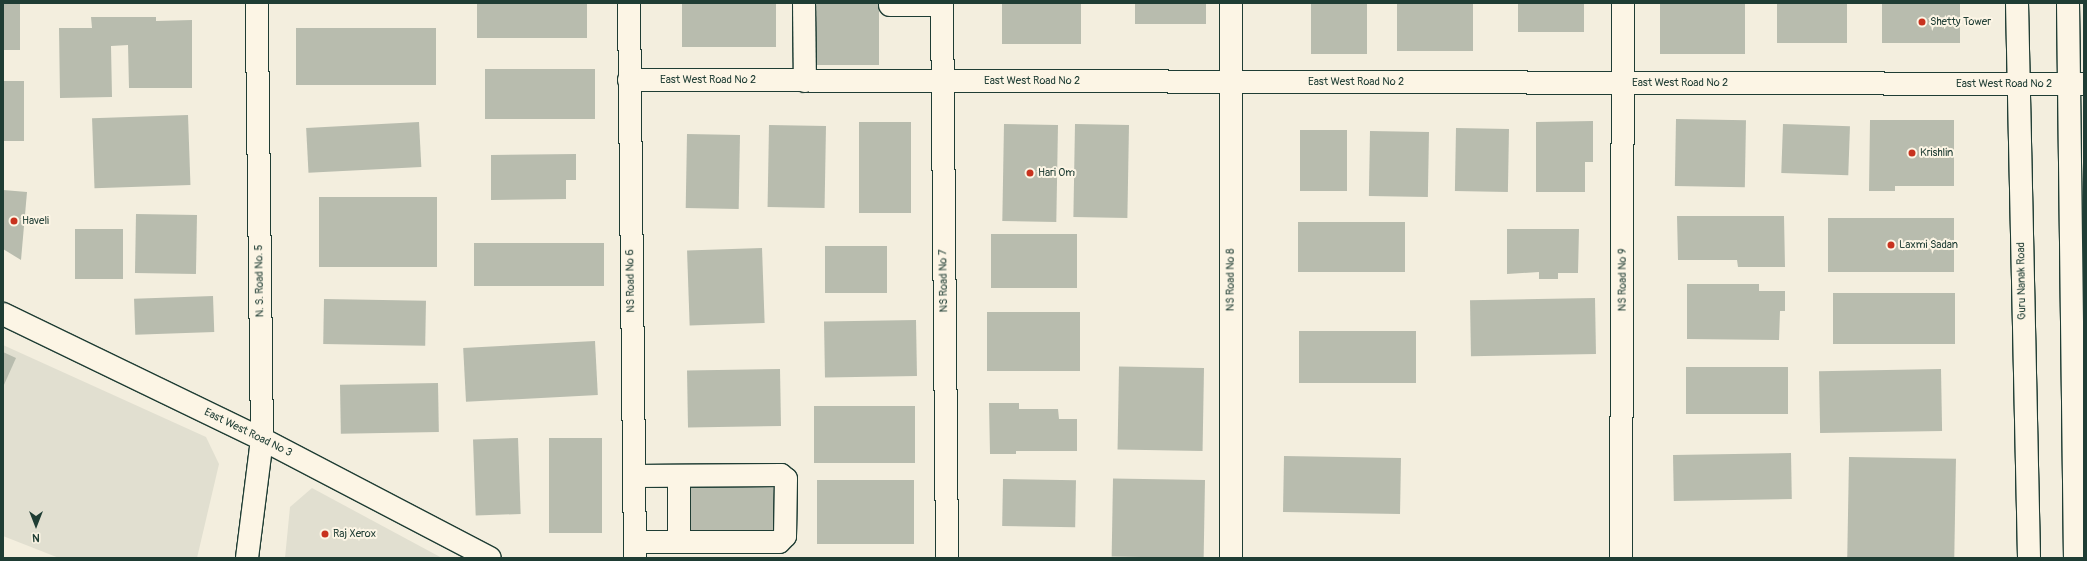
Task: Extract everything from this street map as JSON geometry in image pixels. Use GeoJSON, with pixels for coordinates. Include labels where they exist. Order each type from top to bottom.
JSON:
{"type":"FeatureCollection","features":[{"type":"Feature","properties":{"kind":"street","name":"N. S. Road No. 5"},"geometry":{"type":"LineString","coordinates":[[246,558],[262,439],[257,3]]}},
{"type":"Feature","properties":{"kind":"street","name":"NS Road No 6"},"geometry":{"type":"LineString","coordinates":[[629,3],[628,80],[635,550]]}},
{"type":"Feature","properties":{"kind":"street"},"geometry":{"type":"LineString","coordinates":[[804,3],[805,81]]}},
{"type":"Feature","properties":{"kind":"street","name":"NS Road No 8"},"geometry":{"type":"LineString","coordinates":[[1231,3],[1231,558]]}},
{"type":"Feature","properties":{"kind":"street","name":"NS Road No 9"},"geometry":{"type":"LineString","coordinates":[[1621,558],[1624,83],[1623,3]]}},
{"type":"Feature","properties":{"kind":"street","name":"Guru Nanak Road"},"geometry":{"type":"LineString","coordinates":[[2017,3],[2028,558]]}},
{"type":"Feature","properties":{"kind":"street"},"geometry":{"type":"LineString","coordinates":[[2068,3],[2076,84],[2075,558]]}},
{"type":"Feature","properties":{"kind":"street"},"geometry":{"type":"LineString","coordinates":[[890,10],[942,4]]}},
{"type":"Feature","properties":{"kind":"street","name":"NS Road No 7"},"geometry":{"type":"LineString","coordinates":[[942,4],[947,558]]}},
{"type":"Feature","properties":{"kind":"street","name":"East West Road No 2"},"geometry":{"type":"LineString","coordinates":[[628,80],[2076,84]]}},
{"type":"Feature","properties":{"kind":"street","name":"East West Road No 3"},"geometry":{"type":"LineString","coordinates":[[3,314],[262,439],[490,558]]}},
{"type":"Feature","properties":{"kind":"street"},"geometry":{"type":"LineString","coordinates":[[634,476],[781,475],[786,480],[784,540],[679,542],[635,550]]}},
{"type":"Feature","properties":{"kind":"street"},"geometry":{"type":"LineString","coordinates":[[679,476],[679,542]]}},
{"type":"Feature","properties":{"kind":"shaded area"},"geometry":{"type":"Polygon","coordinates":[[[3,345],[206,437],[219,464],[197,558],[59,558],[3,536],[3,345]]]}},
{"type":"Feature","properties":{"kind":"shaded area"},"geometry":{"type":"Polygon","coordinates":[[[312,488],[442,558],[285,558],[290,507],[312,488]]]}},
{"type":"Feature","properties":{"kind":"building"},"geometry":{"type":"Polygon","coordinates":[[[3,3],[20,3],[20,50],[3,50],[3,3]]]}},
{"type":"Feature","properties":{"kind":"building"},"geometry":{"type":"Polygon","coordinates":[[[477,3],[587,3],[587,38],[477,38],[477,3]]]}},
{"type":"Feature","properties":{"kind":"building"},"geometry":{"type":"Polygon","coordinates":[[[682,3],[776,3],[776,47],[682,47],[682,3]]]}},
{"type":"Feature","properties":{"kind":"building"},"geometry":{"type":"Polygon","coordinates":[[[811,3],[879,3],[879,65],[811,65],[811,3]]]}},
{"type":"Feature","properties":{"kind":"building"},"geometry":{"type":"Polygon","coordinates":[[[1002,3],[1081,3],[1081,44],[1002,44],[1002,3]]]}},
{"type":"Feature","properties":{"kind":"building"},"geometry":{"type":"Polygon","coordinates":[[[1135,3],[1206,3],[1206,24],[1135,24],[1135,3]]]}},
{"type":"Feature","properties":{"kind":"building"},"geometry":{"type":"Polygon","coordinates":[[[1311,3],[1367,3],[1367,54],[1311,54],[1311,3]]]}},
{"type":"Feature","properties":{"kind":"building"},"geometry":{"type":"Polygon","coordinates":[[[1397,3],[1473,3],[1473,51],[1397,51],[1397,3]]]}},
{"type":"Feature","properties":{"kind":"building"},"geometry":{"type":"Polygon","coordinates":[[[1518,3],[1584,3],[1584,32],[1518,32],[1518,3]]]}},
{"type":"Feature","properties":{"kind":"building"},"geometry":{"type":"Polygon","coordinates":[[[1660,3],[1745,3],[1745,54],[1660,54],[1660,3]]]}},
{"type":"Feature","properties":{"kind":"building"},"geometry":{"type":"Polygon","coordinates":[[[1777,3],[1847,3],[1847,43],[1777,43],[1777,3]]]}},
{"type":"Feature","properties":{"kind":"building","name":"Shetty Tower"},"geometry":{"type":"Polygon","coordinates":[[[1882,3],[1960,3],[1960,43],[1882,43],[1882,3]]]}},
{"type":"Feature","properties":{"kind":"building"},"geometry":{"type":"Polygon","coordinates":[[[91,17],[156,17],[156,21],[192,20],[192,88],[129,88],[128,45],[111,46],[112,97],[60,98],[59,28],[92,28],[91,17]]]}},
{"type":"Feature","properties":{"kind":"building"},"geometry":{"type":"Polygon","coordinates":[[[296,28],[436,28],[436,85],[296,85],[296,28]]]}},
{"type":"Feature","properties":{"kind":"building"},"geometry":{"type":"Polygon","coordinates":[[[485,69],[595,69],[595,119],[485,119],[485,69]]]}},
{"type":"Feature","properties":{"kind":"building"},"geometry":{"type":"Polygon","coordinates":[[[3,81],[24,81],[24,141],[3,141],[3,81]]]}},
{"type":"Feature","properties":{"kind":"building"},"geometry":{"type":"Polygon","coordinates":[[[188,115],[190,185],[95,188],[92,118],[188,115]]]}},
{"type":"Feature","properties":{"kind":"building"},"geometry":{"type":"Polygon","coordinates":[[[1676,119],[1746,120],[1745,187],[1675,186],[1676,119]]]}},
{"type":"Feature","properties":{"kind":"building","name":"Krishlin"},"geometry":{"type":"Polygon","coordinates":[[[1870,120],[1954,120],[1954,186],[1895,186],[1895,191],[1869,191],[1870,120]]]}},
{"type":"Feature","properties":{"kind":"building"},"geometry":{"type":"Polygon","coordinates":[[[1593,121],[1593,162],[1585,162],[1585,192],[1536,192],[1536,122],[1593,121]]]}},
{"type":"Feature","properties":{"kind":"building"},"geometry":{"type":"Polygon","coordinates":[[[419,122],[421,167],[309,173],[306,128],[419,122]]]}},
{"type":"Feature","properties":{"kind":"building"},"geometry":{"type":"Polygon","coordinates":[[[859,122],[911,122],[911,213],[859,213],[859,122]]]}},
{"type":"Feature","properties":{"kind":"building","name":"Hari Om"},"geometry":{"type":"Polygon","coordinates":[[[1004,124],[1058,125],[1056,222],[1002,221],[1004,124]]]}},
{"type":"Feature","properties":{"kind":"building"},"geometry":{"type":"Polygon","coordinates":[[[1075,124],[1129,125],[1127,218],[1073,217],[1075,124]]]}},
{"type":"Feature","properties":{"kind":"building"},"geometry":{"type":"Polygon","coordinates":[[[1783,124],[1850,126],[1848,175],[1781,173],[1783,124]]]}},
{"type":"Feature","properties":{"kind":"building"},"geometry":{"type":"Polygon","coordinates":[[[769,125],[826,126],[825,208],[768,207],[769,125]]]}},
{"type":"Feature","properties":{"kind":"building"},"geometry":{"type":"Polygon","coordinates":[[[1456,128],[1509,129],[1508,192],[1455,191],[1456,128]]]}},
{"type":"Feature","properties":{"kind":"building"},"geometry":{"type":"Polygon","coordinates":[[[1300,130],[1347,130],[1347,191],[1300,191],[1300,130]]]}},
{"type":"Feature","properties":{"kind":"building"},"geometry":{"type":"Polygon","coordinates":[[[1370,131],[1429,132],[1428,197],[1369,196],[1370,131]]]}},
{"type":"Feature","properties":{"kind":"building"},"geometry":{"type":"Polygon","coordinates":[[[687,134],[740,135],[739,209],[686,208],[687,134]]]}},
{"type":"Feature","properties":{"kind":"building"},"geometry":{"type":"Polygon","coordinates":[[[576,154],[576,180],[566,180],[566,199],[491,200],[491,155],[576,154]]]}},
{"type":"Feature","properties":{"kind":"building","name":"Haveli"},"geometry":{"type":"Polygon","coordinates":[[[3,190],[27,192],[21,260],[3,249],[3,190]]]}},
{"type":"Feature","properties":{"kind":"building"},"geometry":{"type":"Polygon","coordinates":[[[319,197],[437,197],[437,267],[319,267],[319,197]]]}},
{"type":"Feature","properties":{"kind":"building"},"geometry":{"type":"Polygon","coordinates":[[[136,214],[197,215],[196,274],[135,273],[136,214]]]}},
{"type":"Feature","properties":{"kind":"building"},"geometry":{"type":"Polygon","coordinates":[[[1677,216],[1784,216],[1785,267],[1738,267],[1737,260],[1678,260],[1677,216]]]}},
{"type":"Feature","properties":{"kind":"building","name":"Laxmi Sadan"},"geometry":{"type":"Polygon","coordinates":[[[1828,218],[1954,218],[1954,272],[1828,272],[1828,218]]]}},
{"type":"Feature","properties":{"kind":"building"},"geometry":{"type":"Polygon","coordinates":[[[1298,222],[1405,222],[1405,272],[1298,272],[1298,222]]]}},
{"type":"Feature","properties":{"kind":"building"},"geometry":{"type":"Polygon","coordinates":[[[75,229],[123,229],[123,279],[75,279],[75,229]]]}},
{"type":"Feature","properties":{"kind":"building"},"geometry":{"type":"Polygon","coordinates":[[[1507,229],[1579,229],[1578,273],[1558,273],[1558,279],[1539,279],[1539,272],[1507,274],[1507,229]]]}},
{"type":"Feature","properties":{"kind":"building"},"geometry":{"type":"Polygon","coordinates":[[[991,234],[1077,234],[1077,288],[991,288],[991,234]]]}},
{"type":"Feature","properties":{"kind":"building"},"geometry":{"type":"Polygon","coordinates":[[[474,243],[604,243],[604,286],[474,286],[474,243]]]}},
{"type":"Feature","properties":{"kind":"building"},"geometry":{"type":"Polygon","coordinates":[[[825,246],[887,246],[887,293],[825,293],[825,246]]]}},
{"type":"Feature","properties":{"kind":"building"},"geometry":{"type":"Polygon","coordinates":[[[762,248],[765,323],[690,326],[687,251],[762,248]]]}},
{"type":"Feature","properties":{"kind":"building"},"geometry":{"type":"Polygon","coordinates":[[[1687,284],[1759,284],[1759,291],[1785,291],[1785,311],[1780,311],[1779,340],[1687,339],[1687,284]]]}},
{"type":"Feature","properties":{"kind":"building"},"geometry":{"type":"Polygon","coordinates":[[[1833,293],[1955,293],[1955,344],[1833,344],[1833,293]]]}},
{"type":"Feature","properties":{"kind":"building"},"geometry":{"type":"Polygon","coordinates":[[[213,296],[214,332],[135,335],[134,299],[213,296]]]}},
{"type":"Feature","properties":{"kind":"building"},"geometry":{"type":"Polygon","coordinates":[[[1595,298],[1596,354],[1471,356],[1470,300],[1595,298]]]}},
{"type":"Feature","properties":{"kind":"building"},"geometry":{"type":"Polygon","coordinates":[[[324,299],[426,301],[425,346],[323,344],[324,299]]]}},
{"type":"Feature","properties":{"kind":"building"},"geometry":{"type":"Polygon","coordinates":[[[987,312],[1080,312],[1080,371],[987,371],[987,312]]]}},
{"type":"Feature","properties":{"kind":"building"},"geometry":{"type":"Polygon","coordinates":[[[916,320],[917,376],[825,378],[824,322],[916,320]]]}},
{"type":"Feature","properties":{"kind":"building"},"geometry":{"type":"Polygon","coordinates":[[[1299,331],[1416,331],[1416,383],[1299,383],[1299,331]]]}},
{"type":"Feature","properties":{"kind":"building"},"geometry":{"type":"Polygon","coordinates":[[[595,341],[598,395],[466,402],[463,348],[595,341]]]}},
{"type":"Feature","properties":{"kind":"building"},"geometry":{"type":"Polygon","coordinates":[[[3,352],[16,358],[3,387],[3,352]]]}},
{"type":"Feature","properties":{"kind":"building"},"geometry":{"type":"Polygon","coordinates":[[[1119,367],[1204,368],[1203,451],[1118,450],[1119,367]]]}},
{"type":"Feature","properties":{"kind":"building"},"geometry":{"type":"Polygon","coordinates":[[[1686,367],[1788,367],[1788,414],[1686,414],[1686,367]]]}},
{"type":"Feature","properties":{"kind":"building"},"geometry":{"type":"Polygon","coordinates":[[[780,369],[781,426],[688,428],[687,371],[780,369]]]}},
{"type":"Feature","properties":{"kind":"building"},"geometry":{"type":"Polygon","coordinates":[[[1941,369],[1942,431],[1820,433],[1819,371],[1941,369]]]}},
{"type":"Feature","properties":{"kind":"building"},"geometry":{"type":"Polygon","coordinates":[[[438,383],[439,432],[341,434],[340,385],[438,383]]]}},
{"type":"Feature","properties":{"kind":"building"},"geometry":{"type":"Polygon","coordinates":[[[989,403],[1019,403],[1019,409],[1058,409],[1059,419],[1077,419],[1077,451],[1016,451],[1016,454],[990,454],[989,403]]]}},
{"type":"Feature","properties":{"kind":"building"},"geometry":{"type":"Polygon","coordinates":[[[814,406],[915,406],[915,463],[814,463],[814,406]]]}},
{"type":"Feature","properties":{"kind":"building"},"geometry":{"type":"Polygon","coordinates":[[[518,438],[521,514],[476,516],[473,440],[518,438]]]}},
{"type":"Feature","properties":{"kind":"building"},"geometry":{"type":"Polygon","coordinates":[[[549,438],[602,438],[602,533],[549,533],[549,438]]]}},
{"type":"Feature","properties":{"kind":"building"},"geometry":{"type":"Polygon","coordinates":[[[1791,453],[1792,499],[1674,501],[1673,455],[1791,453]]]}},
{"type":"Feature","properties":{"kind":"building"},"geometry":{"type":"Polygon","coordinates":[[[1284,456],[1401,458],[1400,514],[1283,512],[1284,456]]]}},
{"type":"Feature","properties":{"kind":"building"},"geometry":{"type":"Polygon","coordinates":[[[1849,457],[1956,459],[1954,558],[1847,558],[1849,457]]]}},
{"type":"Feature","properties":{"kind":"building"},"geometry":{"type":"Polygon","coordinates":[[[687,478],[779,478],[779,534],[687,534],[687,478]]]}},
{"type":"Feature","properties":{"kind":"building"},"geometry":{"type":"Polygon","coordinates":[[[1113,478],[1205,480],[1204,558],[1112,556],[1113,478]]]}},
{"type":"Feature","properties":{"kind":"building"},"geometry":{"type":"Polygon","coordinates":[[[1003,479],[1076,480],[1075,527],[1002,526],[1003,479]]]}},
{"type":"Feature","properties":{"kind":"building"},"geometry":{"type":"Polygon","coordinates":[[[817,480],[914,480],[914,544],[817,544],[817,480]]]}},
{"type":"Feature","properties":{"kind":"place","name":"Shetty Tower"},"geometry":{"type":"Point","coordinates":[1922,22]}},
{"type":"Feature","properties":{"kind":"place","name":"Krishlin"},"geometry":{"type":"Point","coordinates":[1912,153]}},
{"type":"Feature","properties":{"kind":"place","name":"Hari Om"},"geometry":{"type":"Point","coordinates":[1030,173]}},
{"type":"Feature","properties":{"kind":"place","name":"Haveli"},"geometry":{"type":"Point","coordinates":[14,221]}},
{"type":"Feature","properties":{"kind":"place","name":"Laxmi Sadan"},"geometry":{"type":"Point","coordinates":[1891,245]}},
{"type":"Feature","properties":{"kind":"place","name":"Raj Xerox"},"geometry":{"type":"Point","coordinates":[325,534]}}]}
